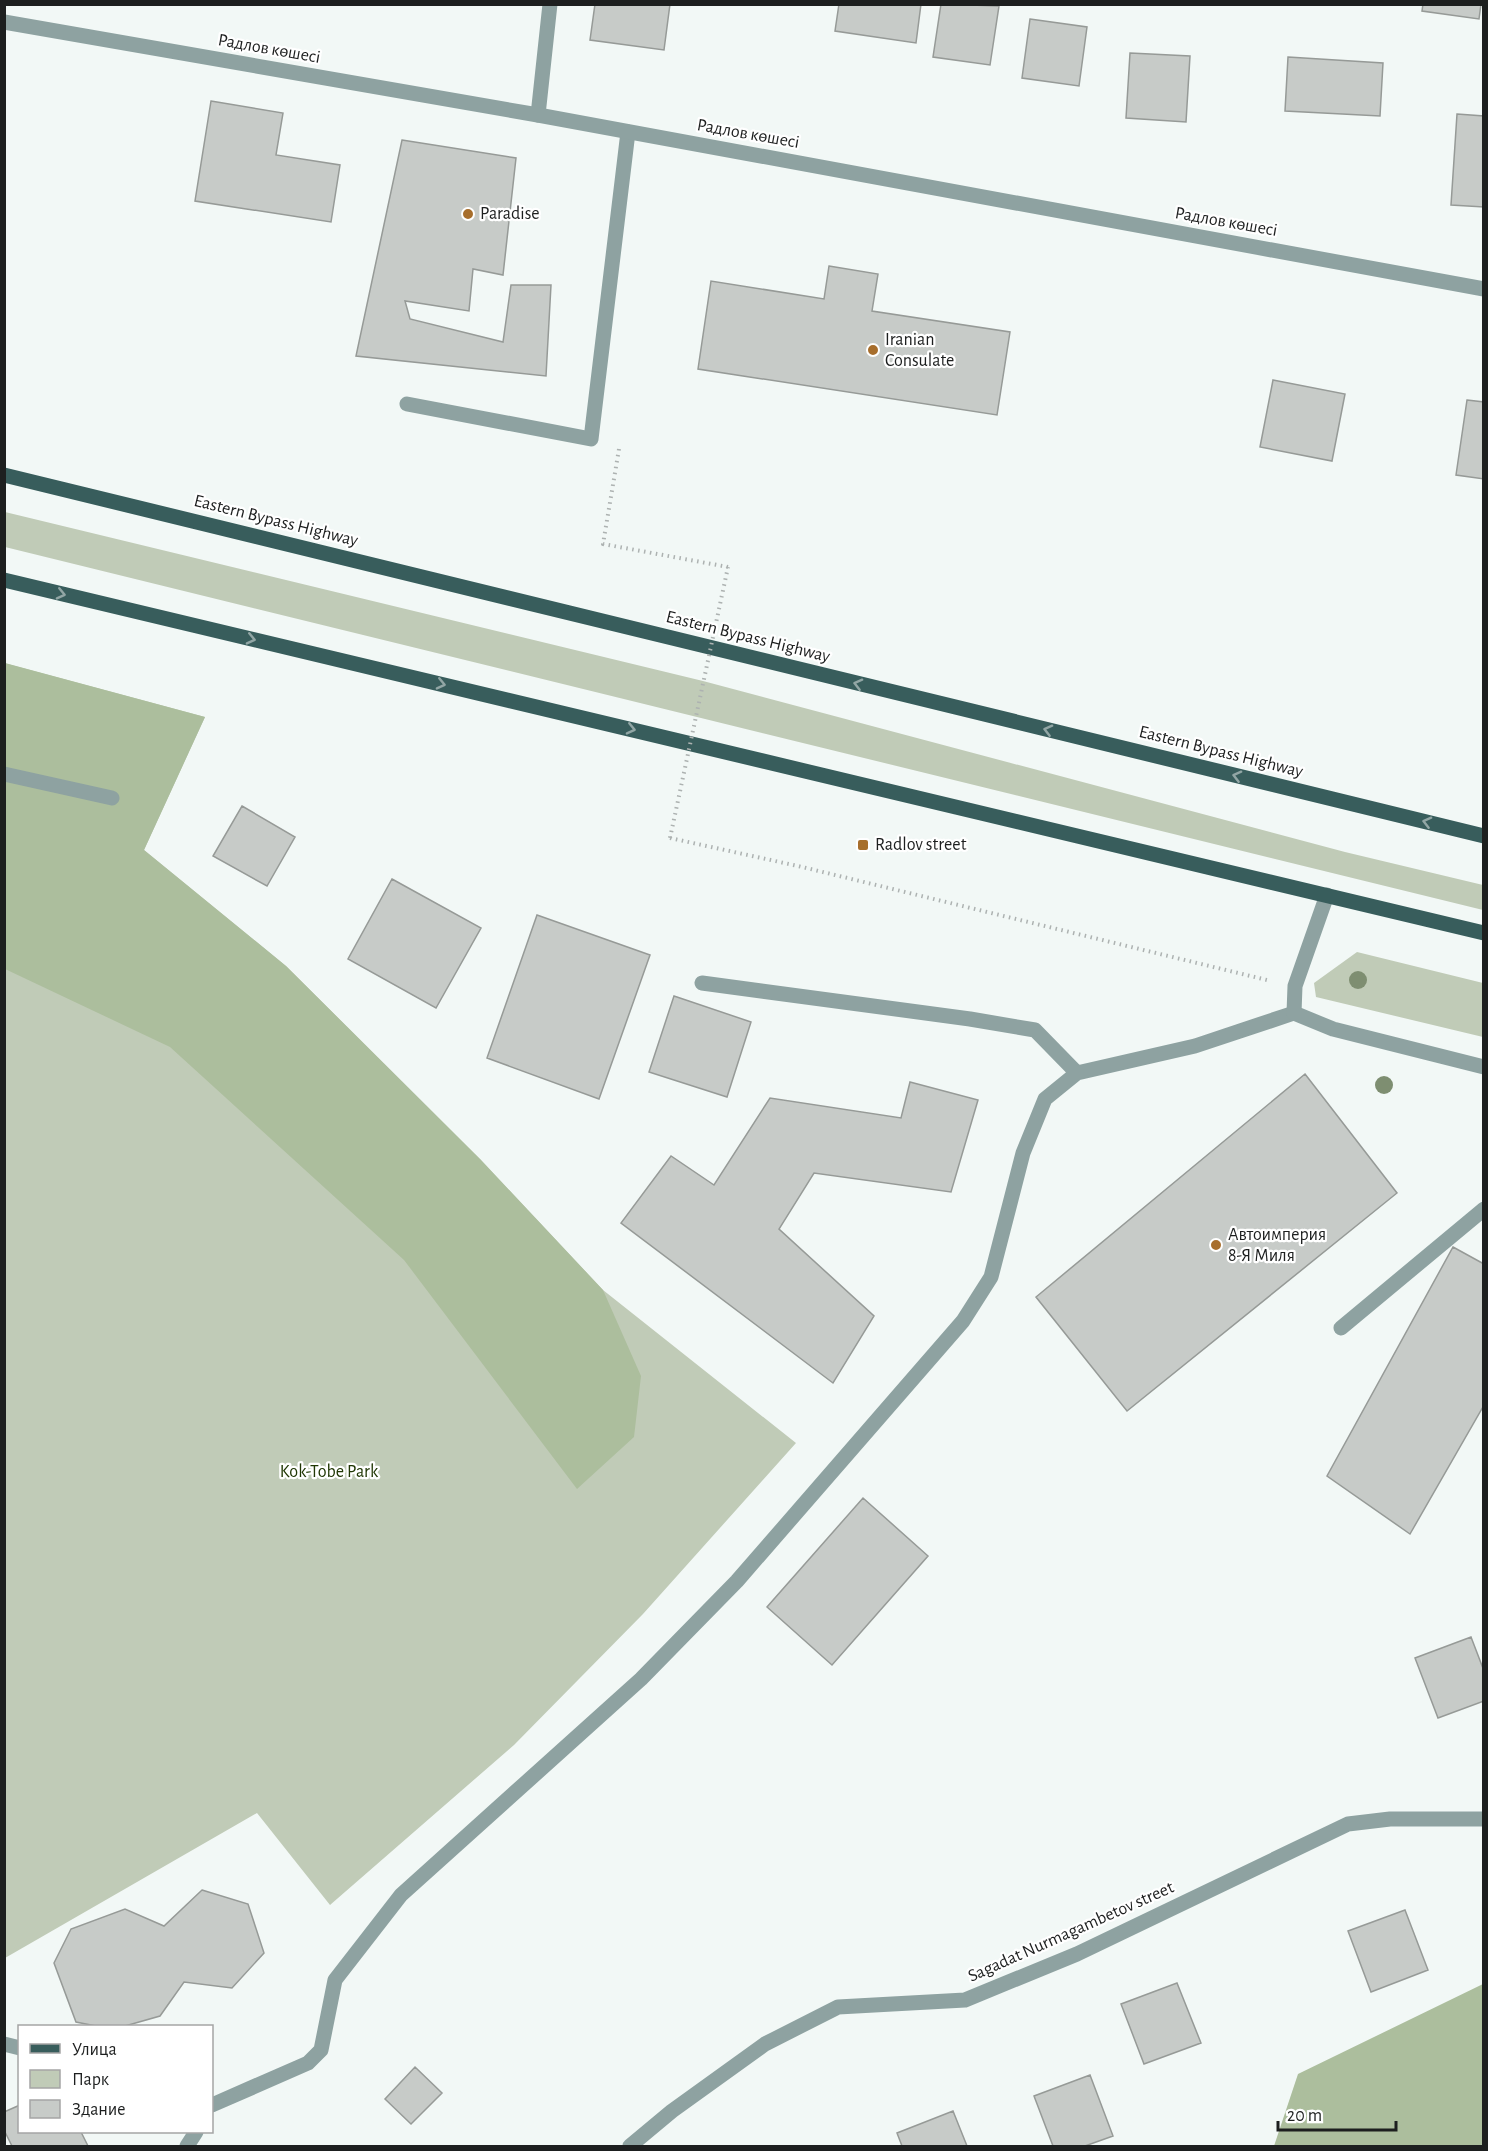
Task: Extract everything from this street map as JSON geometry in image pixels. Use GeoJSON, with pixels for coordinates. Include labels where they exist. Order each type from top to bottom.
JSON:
{"type":"FeatureCollection","features":[{"type":"Feature","properties":{"kind":"main road","name":"Eastern Bypass Highway"},"geometry":{"type":"LineString","coordinates":[[4,475],[1484,836]]}},
{"type":"Feature","properties":{"kind":"main road"},"geometry":{"type":"LineString","coordinates":[[4,580],[1484,933]]}},
{"type":"Feature","properties":{"kind":"street"},"geometry":{"type":"LineString","coordinates":[[538,115],[550,4]]}},
{"type":"Feature","properties":{"kind":"street","name":"Радлов көшесі"},"geometry":{"type":"LineString","coordinates":[[4,22],[538,115],[1484,289]]}},
{"type":"Feature","properties":{"kind":"street"},"geometry":{"type":"LineString","coordinates":[[407,404],[591,439],[628,132]]}},
{"type":"Feature","properties":{"kind":"street"},"geometry":{"type":"LineString","coordinates":[[4,774],[112,798]]}},
{"type":"Feature","properties":{"kind":"street"},"geometry":{"type":"LineString","coordinates":[[1294,1013],[1294,986],[1327,895]]}},
{"type":"Feature","properties":{"kind":"street"},"geometry":{"type":"LineString","coordinates":[[702,983],[970,1019],[1035,1030],[1077,1073]]}},
{"type":"Feature","properties":{"kind":"street"},"geometry":{"type":"LineString","coordinates":[[213,2103],[308,2063],[321,2050],[334,1980],[401,1895],[624,1695],[737,1581],[963,1321],[991,1277],[1023,1153],[1045,1099],[1077,1073],[1194,1046],[1294,1013],[1333,1029],[1484,1067]]}},
{"type":"Feature","properties":{"kind":"street"},"geometry":{"type":"LineString","coordinates":[[1341,1328],[1484,1209]]}},
{"type":"Feature","properties":{"kind":"street","name":"Sagadat Nurmagambetov street"},"geometry":{"type":"LineString","coordinates":[[630,2146],[672,2112],[765,2044],[838,2007],[965,2000],[1077,1954],[1348,1824],[1390,1819],[1484,1820]]}},
{"type":"Feature","properties":{"kind":"street"},"geometry":{"type":"LineString","coordinates":[[187,2146],[195,2133]]}},
{"type":"Feature","properties":{"kind":"path"},"geometry":{"type":"LineString","coordinates":[[591,439],[620,444],[603,544],[728,567],[670,838],[810,868],[1294,986]]}},
{"type":"Feature","properties":{"kind":"green space"},"geometry":{"type":"Polygon","coordinates":[[[5,512],[703,681],[1345,852],[1483,885],[1483,910],[5,547],[5,512]]]}},
{"type":"Feature","properties":{"kind":"green space","name":"Kok-Tobe Park"},"geometry":{"type":"Polygon","coordinates":[[[4,663],[205,717],[144,850],[286,966],[480,1159],[603,1290],[796,1443],[643,1614],[514,1745],[330,1905],[257,1813],[5,1958],[4,663]]]}},
{"type":"Feature","properties":{"kind":"green space"},"geometry":{"type":"Polygon","coordinates":[[[5,663],[205,717],[144,850],[286,966],[480,1159],[603,1290],[641,1376],[634,1437],[577,1489],[404,1260],[170,1047],[5,969],[5,663]]]}},
{"type":"Feature","properties":{"kind":"green space"},"geometry":{"type":"Polygon","coordinates":[[[1357,952],[1483,983],[1483,1037],[1316,997],[1314,983],[1357,952]]]}},
{"type":"Feature","properties":{"kind":"green space"},"geometry":{"type":"Polygon","coordinates":[[[1483,1984],[1483,2146],[1274,2146],[1298,2074],[1483,1984]]]}},
{"type":"Feature","properties":{"kind":"building"},"geometry":{"type":"Polygon","coordinates":[[[595,4],[670,4],[664,50],[590,40],[595,4]]]}},
{"type":"Feature","properties":{"kind":"building"},"geometry":{"type":"Polygon","coordinates":[[[839,4],[921,4],[916,43],[835,31],[839,4]]]}},
{"type":"Feature","properties":{"kind":"building"},"geometry":{"type":"Polygon","coordinates":[[[941,4],[999,6],[990,65],[933,57],[941,4]]]}},
{"type":"Feature","properties":{"kind":"building"},"geometry":{"type":"Polygon","coordinates":[[[1423,4],[1481,4],[1479,19],[1422,11],[1423,4]]]}},
{"type":"Feature","properties":{"kind":"building"},"geometry":{"type":"Polygon","coordinates":[[[1030,19],[1087,27],[1079,86],[1022,78],[1030,19]]]}},
{"type":"Feature","properties":{"kind":"building"},"geometry":{"type":"Polygon","coordinates":[[[1130,53],[1190,56],[1186,122],[1126,118],[1130,53]]]}},
{"type":"Feature","properties":{"kind":"building"},"geometry":{"type":"Polygon","coordinates":[[[1288,57],[1383,63],[1380,116],[1285,111],[1288,57]]]}},
{"type":"Feature","properties":{"kind":"building"},"geometry":{"type":"Polygon","coordinates":[[[211,101],[283,113],[276,155],[340,165],[331,222],[195,201],[211,101]]]}},
{"type":"Feature","properties":{"kind":"building"},"geometry":{"type":"Polygon","coordinates":[[[1457,114],[1484,116],[1484,207],[1451,205],[1457,114]]]}},
{"type":"Feature","properties":{"kind":"building"},"geometry":{"type":"Polygon","coordinates":[[[402,140],[516,158],[503,275],[473,269],[469,311],[405,301],[410,319],[503,342],[511,285],[551,285],[546,376],[356,356],[402,140]]]}},
{"type":"Feature","properties":{"kind":"building"},"geometry":{"type":"Polygon","coordinates":[[[829,266],[878,274],[872,311],[1010,332],[997,415],[698,369],[711,281],[824,299],[829,266]]]}},
{"type":"Feature","properties":{"kind":"building"},"geometry":{"type":"Polygon","coordinates":[[[1273,380],[1345,394],[1332,461],[1260,447],[1273,380]]]}},
{"type":"Feature","properties":{"kind":"building"},"geometry":{"type":"Polygon","coordinates":[[[1467,400],[1484,402],[1484,479],[1456,475],[1467,400]]]}},
{"type":"Feature","properties":{"kind":"building"},"geometry":{"type":"Polygon","coordinates":[[[242,806],[295,837],[267,886],[213,856],[242,806]]]}},
{"type":"Feature","properties":{"kind":"building"},"geometry":{"type":"Polygon","coordinates":[[[392,879],[481,928],[436,1008],[348,959],[392,879]]]}},
{"type":"Feature","properties":{"kind":"building"},"geometry":{"type":"Polygon","coordinates":[[[537,915],[650,955],[599,1099],[487,1058],[537,915]]]}},
{"type":"Feature","properties":{"kind":"building"},"geometry":{"type":"Polygon","coordinates":[[[674,996],[751,1022],[727,1097],[649,1072],[674,996]]]}},
{"type":"Feature","properties":{"kind":"building","name":"Автоимперия 8-Я Миля"},"geometry":{"type":"Polygon","coordinates":[[[1305,1074],[1397,1193],[1127,1411],[1036,1297],[1305,1074]]]}},
{"type":"Feature","properties":{"kind":"building"},"geometry":{"type":"Polygon","coordinates":[[[910,1082],[978,1100],[951,1192],[814,1173],[779,1229],[874,1316],[833,1383],[621,1223],[671,1156],[714,1185],[770,1098],[901,1118],[910,1082]]]}},
{"type":"Feature","properties":{"kind":"building"},"geometry":{"type":"Polygon","coordinates":[[[1453,1247],[1484,1264],[1484,1405],[1410,1534],[1327,1476],[1453,1247]]]}},
{"type":"Feature","properties":{"kind":"building"},"geometry":{"type":"Polygon","coordinates":[[[863,1498],[928,1556],[832,1665],[767,1607],[863,1498]]]}},
{"type":"Feature","properties":{"kind":"building"},"geometry":{"type":"Polygon","coordinates":[[[1471,1637],[1484,1671],[1484,1701],[1438,1718],[1415,1658],[1471,1637]]]}},
{"type":"Feature","properties":{"kind":"building"},"geometry":{"type":"Polygon","coordinates":[[[202,1890],[248,1904],[264,1953],[232,1988],[184,1982],[160,2016],[128,2025],[91,2025],[76,2022],[54,1963],[71,1929],[125,1909],[164,1926],[202,1890]]]}},
{"type":"Feature","properties":{"kind":"building"},"geometry":{"type":"Polygon","coordinates":[[[1405,1910],[1428,1970],[1371,1992],[1348,1931],[1405,1910]]]}},
{"type":"Feature","properties":{"kind":"building"},"geometry":{"type":"Polygon","coordinates":[[[1177,1983],[1201,2043],[1144,2064],[1121,2004],[1177,1983]]]}},
{"type":"Feature","properties":{"kind":"building"},"geometry":{"type":"Polygon","coordinates":[[[415,2067],[442,2093],[411,2124],[385,2099],[415,2067]]]}},
{"type":"Feature","properties":{"kind":"building"},"geometry":{"type":"Polygon","coordinates":[[[1090,2075],[1113,2136],[1085,2146],[1053,2146],[1034,2096],[1090,2075]]]}},
{"type":"Feature","properties":{"kind":"building"},"geometry":{"type":"Polygon","coordinates":[[[18,2106],[18,2133],[82,2133],[88,2146],[12,2146],[4,2130],[4,2112],[18,2106]]]}},
{"type":"Feature","properties":{"kind":"building"},"geometry":{"type":"Polygon","coordinates":[[[953,2111],[967,2146],[902,2146],[897,2133],[953,2111]]]}},
{"type":"Feature","properties":{"kind":"place","name":"Paradise"},"geometry":{"type":"Point","coordinates":[468,214]}},
{"type":"Feature","properties":{"kind":"place","name":"Iranian Consulate"},"geometry":{"type":"Point","coordinates":[873,350]}},
{"type":"Feature","properties":{"kind":"place","name":"Radlov street"},"geometry":{"type":"Point","coordinates":[863,845]}},
{"type":"Feature","properties":{"kind":"place","name":"Автоимперия 8-Я Миля"},"geometry":{"type":"Point","coordinates":[1216,1245]}}]}
